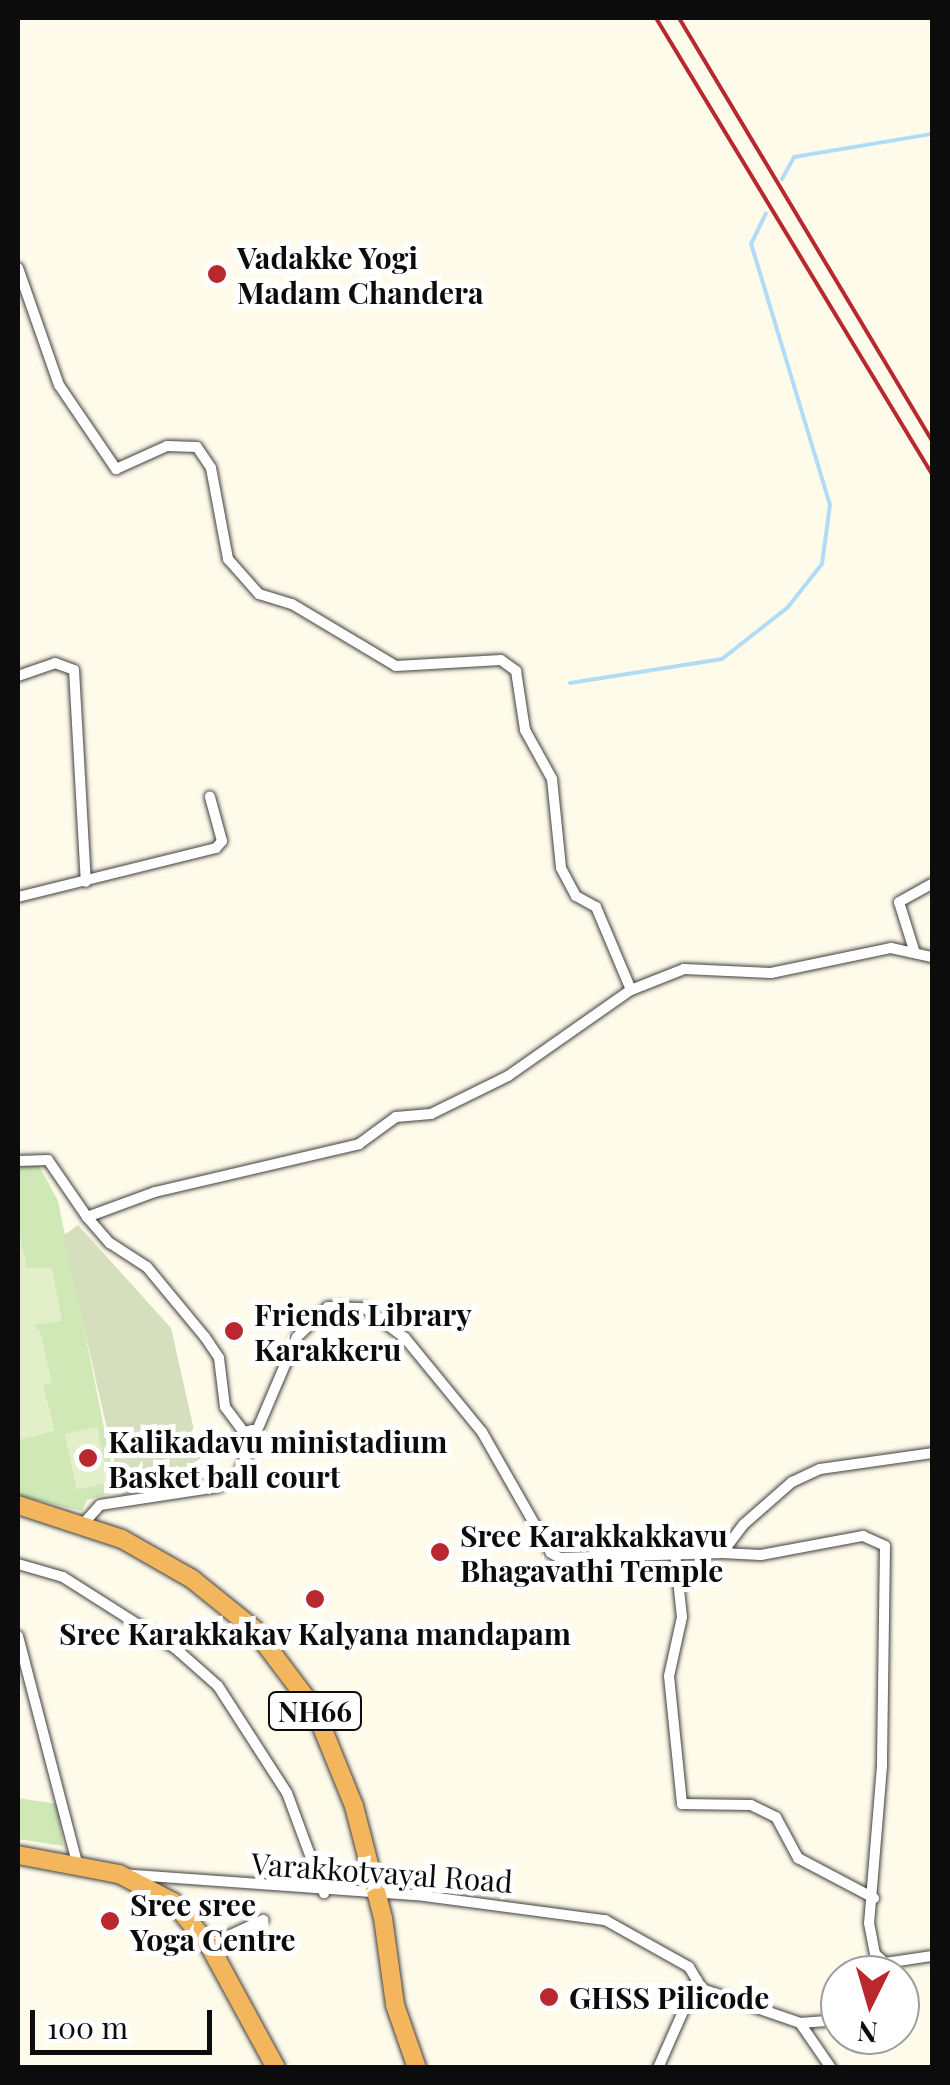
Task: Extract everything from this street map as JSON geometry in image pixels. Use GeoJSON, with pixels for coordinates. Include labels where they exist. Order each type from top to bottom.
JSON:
{"type":"FeatureCollection","features":[{"type":"Feature","properties":{"kind":"highway","name":"NH66"},"geometry":{"type":"LineString","coordinates":[[18,1505],[122,1538],[192,1579],[254,1629],[315,1710],[354,1806],[378,1897],[395,2005],[417,2068]]}},
{"type":"Feature","properties":{"kind":"highway"},"geometry":{"type":"LineString","coordinates":[[18,1854],[119,1874],[174,1902],[209,1945],[276,2068]]}},
{"type":"Feature","properties":{"kind":"street"},"geometry":{"type":"LineString","coordinates":[[18,268],[60,386],[116,470],[167,446],[197,447],[212,468],[228,558],[259,594],[292,604],[396,666],[501,660],[516,672],[525,730],[552,779],[561,868],[576,896],[596,907],[631,990]]}},
{"type":"Feature","properties":{"kind":"street"},"geometry":{"type":"LineString","coordinates":[[18,676],[55,662],[74,670],[86,882]]}},
{"type":"Feature","properties":{"kind":"street"},"geometry":{"type":"LineString","coordinates":[[18,897],[216,848],[222,841],[210,797]]}},
{"type":"Feature","properties":{"kind":"street"},"geometry":{"type":"LineString","coordinates":[[914,950],[899,902],[932,884]]}},
{"type":"Feature","properties":{"kind":"street"},"geometry":{"type":"LineString","coordinates":[[87,1217],[154,1192],[359,1144],[396,1117],[431,1114],[508,1076],[631,990],[684,970],[771,973],[891,948],[932,957]]}},
{"type":"Feature","properties":{"kind":"street"},"geometry":{"type":"LineString","coordinates":[[18,1161],[48,1160],[110,1244],[147,1267],[206,1337],[218,1358],[225,1407],[244,1432],[253,1430]]}},
{"type":"Feature","properties":{"kind":"street"},"geometry":{"type":"LineString","coordinates":[[83,1524],[100,1505],[218,1486],[247,1461],[253,1430],[297,1337],[328,1308],[365,1308],[405,1338],[482,1432],[551,1553],[573,1560],[675,1552],[761,1555],[804,1542],[863,1536],[885,1546],[872,1941],[880,1955]]}},
{"type":"Feature","properties":{"kind":"street"},"geometry":{"type":"LineString","coordinates":[[722,1553],[744,1524],[792,1482],[820,1469],[932,1453]]}},
{"type":"Feature","properties":{"kind":"street"},"geometry":{"type":"LineString","coordinates":[[675,1552],[682,1616],[669,1676],[682,1804],[751,1805],[776,1817],[798,1858],[874,1898]]}},
{"type":"Feature","properties":{"kind":"street"},"geometry":{"type":"LineString","coordinates":[[18,1564],[63,1578],[176,1648],[218,1686],[287,1793],[324,1894]]}},
{"type":"Feature","properties":{"kind":"street"},"geometry":{"type":"LineString","coordinates":[[18,1636],[78,1866]]}},
{"type":"Feature","properties":{"kind":"street","name":"Varakkotvayal Road"},"geometry":{"type":"LineString","coordinates":[[119,1874],[142,1870],[177,1882],[324,1894],[442,1898],[605,1920],[662,1949],[702,1989],[800,2024]]}},
{"type":"Feature","properties":{"kind":"street"},"geometry":{"type":"LineString","coordinates":[[209,1945],[263,1920]]}},
{"type":"Feature","properties":{"kind":"street"},"geometry":{"type":"LineString","coordinates":[[658,2068],[697,1980]]}},
{"type":"Feature","properties":{"kind":"street"},"geometry":{"type":"LineString","coordinates":[[820,2022],[800,2024],[830,2068]]}},
{"type":"Feature","properties":{"kind":"green space"},"geometry":{"type":"Polygon","coordinates":[[[37,1162],[58,1201],[117,1491],[87,1500],[82,1511],[18,1495],[18,1167],[37,1162]]]}},
{"type":"Feature","properties":{"kind":"green space"},"geometry":{"type":"Polygon","coordinates":[[[78,1225],[171,1328],[206,1483],[122,1495],[63,1236],[78,1225]]]}},
{"type":"Feature","properties":{"kind":"green space"},"geometry":{"type":"Polygon","coordinates":[[[18,1228],[27,1268],[52,1268],[62,1321],[33,1325],[40,1331],[52,1383],[43,1385],[55,1431],[18,1440],[18,1228]]]}},
{"type":"Feature","properties":{"kind":"green space","name":"Kalikadavu ministadium Basket ball court"},"geometry":{"type":"Polygon","coordinates":[[[97,1427],[109,1483],[77,1490],[65,1434],[97,1427]]]}},
{"type":"Feature","properties":{"kind":"green space"},"geometry":{"type":"Polygon","coordinates":[[[18,1798],[58,1804],[63,1846],[18,1839],[18,1798]]]}},
{"type":"Feature","properties":{"kind":"waterway"},"geometry":{"type":"LineString","coordinates":[[782,179],[794,157],[932,134]]}},
{"type":"Feature","properties":{"kind":"waterway"},"geometry":{"type":"LineString","coordinates":[[570,683],[722,659],[788,607],[822,564],[830,505],[751,244],[766,213]]}},
{"type":"Feature","properties":{"kind":"railway"},"geometry":{"type":"LineString","coordinates":[[656,18],[932,474]]}},
{"type":"Feature","properties":{"kind":"railway"},"geometry":{"type":"LineString","coordinates":[[679,18],[932,441]]}},
{"type":"Feature","properties":{"kind":"place","name":"Vadakke Yogi Madam Chandera"},"geometry":{"type":"Point","coordinates":[217,274]}},
{"type":"Feature","properties":{"kind":"place","name":"Friends Library Karakkeru"},"geometry":{"type":"Point","coordinates":[234,1331]}},
{"type":"Feature","properties":{"kind":"place","name":"Kalikadavu ministadium Basket ball court"},"geometry":{"type":"Point","coordinates":[88,1458]}},
{"type":"Feature","properties":{"kind":"place","name":"Sree Karakkakkavu Bhagavathi Temple"},"geometry":{"type":"Point","coordinates":[440,1552]}},
{"type":"Feature","properties":{"kind":"place","name":"Sree Karakkakav Kalyana mandapam"},"geometry":{"type":"Point","coordinates":[315,1599]}},
{"type":"Feature","properties":{"kind":"place","name":"Sree sree Yoga Centre"},"geometry":{"type":"Point","coordinates":[110,1921]}},
{"type":"Feature","properties":{"kind":"place","name":"GHSS Pilicode"},"geometry":{"type":"Point","coordinates":[549,1997]}}]}
